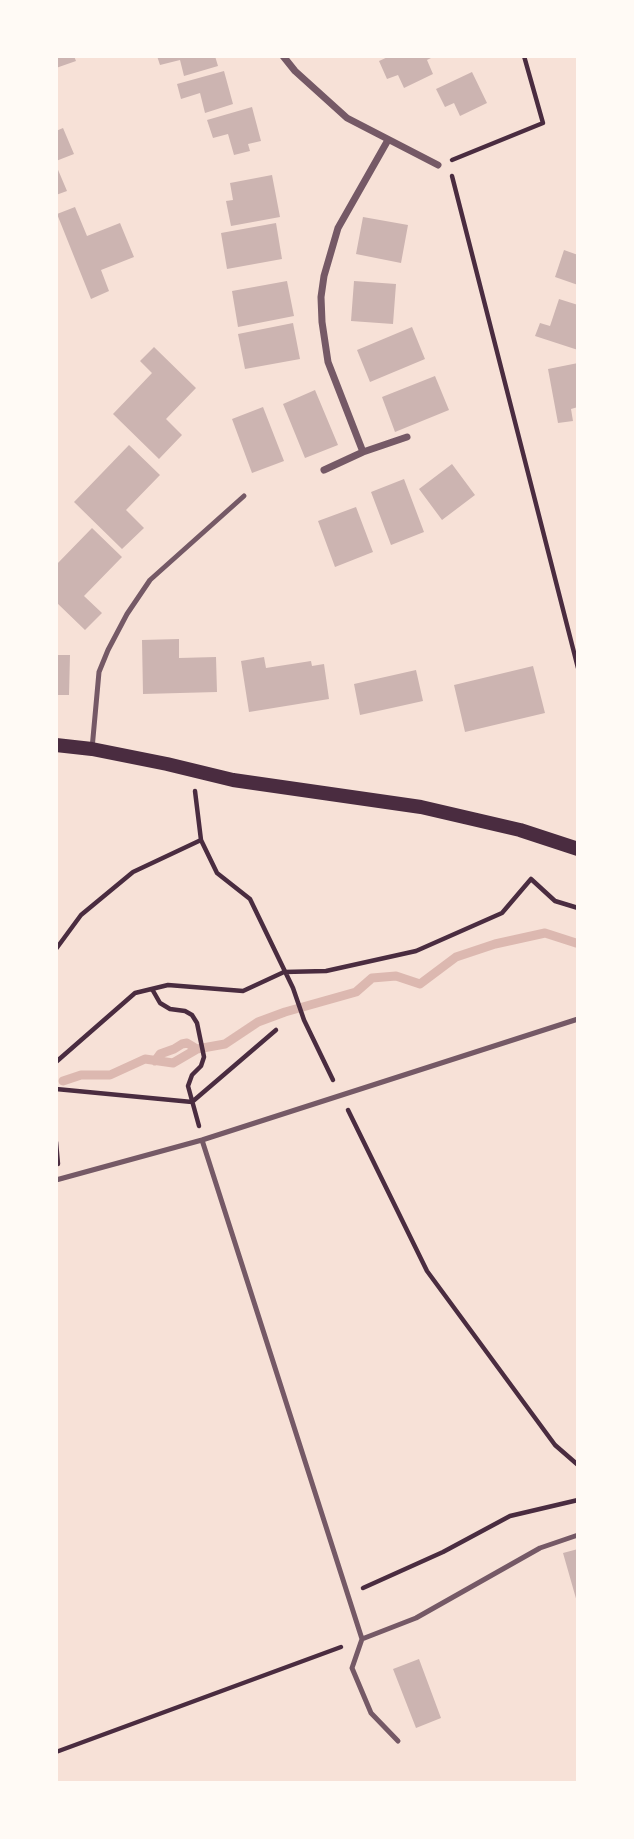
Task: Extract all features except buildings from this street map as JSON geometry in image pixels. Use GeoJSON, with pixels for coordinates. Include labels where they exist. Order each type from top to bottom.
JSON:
{"type":"FeatureCollection","features":[{"type":"Feature","properties":{"kind":"main road"},"geometry":{"type":"LineString","coordinates":[[56,745],[92,749],[233,780],[421,807],[520,830],[578,849]]}},
{"type":"Feature","properties":{"kind":"street"},"geometry":{"type":"LineString","coordinates":[[283,56],[295,71],[347,118],[438,165]]}},
{"type":"Feature","properties":{"kind":"street"},"geometry":{"type":"LineString","coordinates":[[363,452],[328,362],[321,297],[324,276],[338,228],[388,141]]}},
{"type":"Feature","properties":{"kind":"street"},"geometry":{"type":"LineString","coordinates":[[324,470],[363,452],[407,437]]}},
{"type":"Feature","properties":{"kind":"lane"},"geometry":{"type":"LineString","coordinates":[[92,749],[99,672],[127,614],[150,580],[244,496]]}},
{"type":"Feature","properties":{"kind":"lane"},"geometry":{"type":"LineString","coordinates":[[56,1180],[202,1140],[578,1019]]}},
{"type":"Feature","properties":{"kind":"lane"},"geometry":{"type":"LineString","coordinates":[[202,1140],[362,1639],[352,1668],[371,1713],[398,1741]]}},
{"type":"Feature","properties":{"kind":"lane"},"geometry":{"type":"LineString","coordinates":[[362,1639],[416,1618],[540,1548],[578,1535]]}},
{"type":"Feature","properties":{"kind":"path"},"geometry":{"type":"LineString","coordinates":[[438,165],[543,123],[524,56]]}},
{"type":"Feature","properties":{"kind":"path"},"geometry":{"type":"LineString","coordinates":[[449,161],[578,667]]}},
{"type":"Feature","properties":{"kind":"path"},"geometry":{"type":"LineString","coordinates":[[198,772],[195,791],[201,840],[217,873],[250,899],[293,988],[304,1020],[427,1271],[555,1445],[578,1465]]}},
{"type":"Feature","properties":{"kind":"path"},"geometry":{"type":"LineString","coordinates":[[56,949],[81,915],[133,872],[201,840]]}},
{"type":"Feature","properties":{"kind":"path"},"geometry":{"type":"LineString","coordinates":[[56,1062],[135,993],[168,985],[243,991],[284,972],[326,971],[416,951],[502,914],[531,879],[555,901],[578,908]]}},
{"type":"Feature","properties":{"kind":"path"},"geometry":{"type":"LineString","coordinates":[[152,989],[160,1003],[170,1009],[185,1011],[192,1015],[197,1023],[204,1057],[188,1086],[192,1102]]}},
{"type":"Feature","properties":{"kind":"path"},"geometry":{"type":"LineString","coordinates":[[56,1089],[192,1102],[276,1030]]}},
{"type":"Feature","properties":{"kind":"path"},"geometry":{"type":"LineString","coordinates":[[349,1595],[443,1552],[510,1516],[578,1500]]}},
{"type":"Feature","properties":{"kind":"path"},"geometry":{"type":"LineString","coordinates":[[56,1752],[362,1639]]}},
{"type":"Feature","properties":{"kind":"waterway"},"geometry":{"type":"LineString","coordinates":[[63,1081],[81,1075],[110,1075],[145,1059],[173,1063],[197,1049],[225,1044],[258,1022],[356,992],[372,978],[396,976],[420,984],[456,957],[495,944],[545,933],[576,943]]}},
{"type":"Feature","properties":{"kind":"waterway"},"geometry":{"type":"LineString","coordinates":[[155,1061],[160,1054],[182,1044],[187,1043],[197,1049]]}}]}
